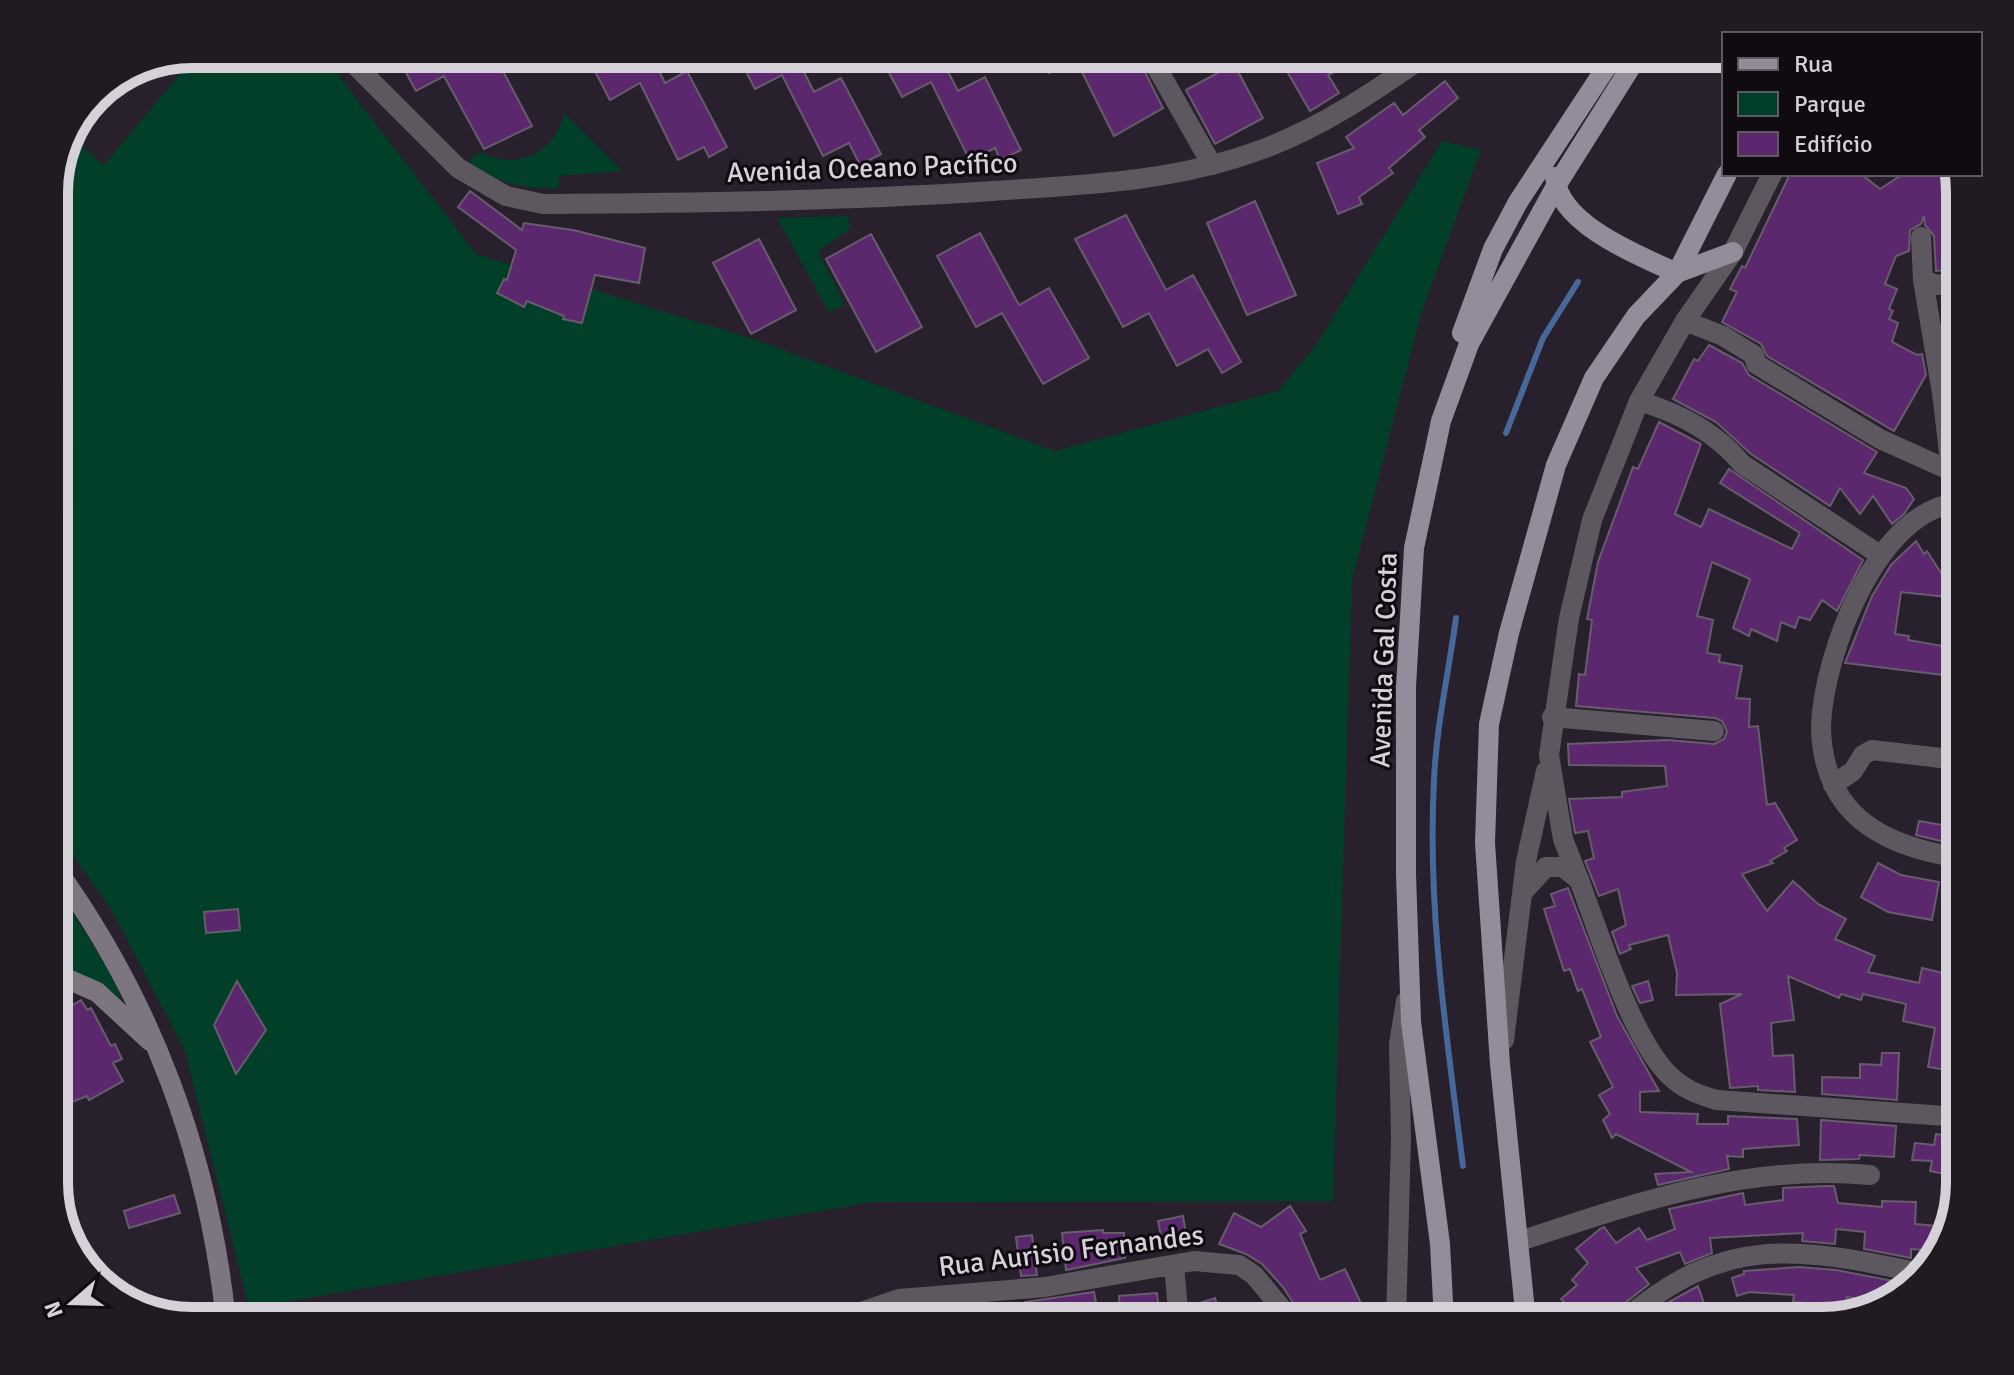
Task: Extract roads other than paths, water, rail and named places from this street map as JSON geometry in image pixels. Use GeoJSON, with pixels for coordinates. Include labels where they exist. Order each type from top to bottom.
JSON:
{"type":"FeatureCollection","features":[{"type":"Feature","properties":{"kind":"main road"},"geometry":{"type":"LineString","coordinates":[[1455,379],[1457,347],[1493,249],[1518,202],[1606,68]]}},
{"type":"Feature","properties":{"kind":"main road","name":"Avenida Gal Costa"},"geometry":{"type":"LineString","coordinates":[[1443,1307],[1440,1244],[1411,1022],[1406,687],[1414,548],[1438,434],[1455,379],[1498,288],[1556,186],[1630,68]]}},
{"type":"Feature","properties":{"kind":"main road"},"geometry":{"type":"LineString","coordinates":[[1560,138],[1556,186],[1580,220],[1623,249],[1677,273],[1733,252]]}},
{"type":"Feature","properties":{"kind":"main road"},"geometry":{"type":"LineString","coordinates":[[1526,1307],[1500,1064],[1485,843],[1489,724],[1509,633],[1556,465],[1594,378],[1636,316],[1677,273],[1726,176]]}},
{"type":"Feature","properties":{"kind":"main road"},"geometry":{"type":"LineString","coordinates":[[68,887],[126,976],[156,1047],[198,1164],[220,1259],[225,1307]]}},
{"type":"Feature","properties":{"kind":"main road"},"geometry":{"type":"LineString","coordinates":[[68,979],[97,992],[156,1047]]}},
{"type":"Feature","properties":{"kind":"street","name":"Avenida Oceano Pacífico"},"geometry":{"type":"LineString","coordinates":[[358,68],[458,168],[506,196],[543,204],[815,201],[1161,178],[1212,165],[1304,132],[1407,68]]}},
{"type":"Feature","properties":{"kind":"street"},"geometry":{"type":"LineString","coordinates":[[1157,68],[1212,165]]}},
{"type":"Feature","properties":{"kind":"street"},"geometry":{"type":"LineString","coordinates":[[1500,1064],[1524,891],[1549,755],[1552,717],[1569,618],[1592,520],[1639,401],[1685,321],[1733,252],[1771,176]]}},
{"type":"Feature","properties":{"kind":"street"},"geometry":{"type":"LineString","coordinates":[[1921,237],[1923,280],[1946,370]]}},
{"type":"Feature","properties":{"kind":"street"},"geometry":{"type":"LineString","coordinates":[[1923,280],[1937,285],[1946,284]]}},
{"type":"Feature","properties":{"kind":"street"},"geometry":{"type":"LineString","coordinates":[[1685,321],[1723,336],[1754,355],[1756,364],[1880,439],[1946,469]]}},
{"type":"Feature","properties":{"kind":"street"},"geometry":{"type":"LineString","coordinates":[[1639,401],[1667,409],[1725,443],[1742,464],[1880,555]]}},
{"type":"Feature","properties":{"kind":"street"},"geometry":{"type":"LineString","coordinates":[[1946,508],[1917,521],[1880,555],[1849,616],[1823,705],[1824,755],[1833,785],[1857,817],[1883,837],[1946,854]]}},
{"type":"Feature","properties":{"kind":"street"},"geometry":{"type":"LineString","coordinates":[[1552,717],[1714,731]]}},
{"type":"Feature","properties":{"kind":"street"},"geometry":{"type":"LineString","coordinates":[[1833,785],[1853,771],[1863,755],[1872,750],[1946,759]]}},
{"type":"Feature","properties":{"kind":"street"},"geometry":{"type":"LineString","coordinates":[[1549,755],[1563,839],[1646,1044],[1670,1076],[1692,1093],[1717,1100],[1946,1116]]}},
{"type":"Feature","properties":{"kind":"street"},"geometry":{"type":"LineString","coordinates":[[1524,891],[1546,867],[1563,867],[1579,880]]}},
{"type":"Feature","properties":{"kind":"street"},"geometry":{"type":"LineString","coordinates":[[1396,1307],[1401,1138],[1399,1044],[1410,978]]}},
{"type":"Feature","properties":{"kind":"street"},"geometry":{"type":"LineString","coordinates":[[1520,1241],[1661,1195],[1732,1180],[1790,1172],[1828,1171],[1870,1175]]}},
{"type":"Feature","properties":{"kind":"street"},"geometry":{"type":"LineString","coordinates":[[1639,1307],[1650,1297],[1690,1276],[1721,1262],[1752,1254],[1793,1252],[1909,1271]]}},
{"type":"Feature","properties":{"kind":"street","name":"Rua Aurisio Fernandes"},"geometry":{"type":"LineString","coordinates":[[878,1307],[899,1299],[1045,1287],[1194,1261],[1239,1265],[1254,1275],[1280,1307]]}},
{"type":"Feature","properties":{"kind":"street"},"geometry":{"type":"LineString","coordinates":[[1174,1265],[1178,1307]]}},
{"type":"Feature","properties":{"kind":"waterway"},"geometry":{"type":"LineString","coordinates":[[1506,433],[1543,338],[1578,282]]}},
{"type":"Feature","properties":{"kind":"waterway"},"geometry":{"type":"LineString","coordinates":[[1456,618],[1437,740],[1433,877],[1440,974],[1463,1166]]}}]}
